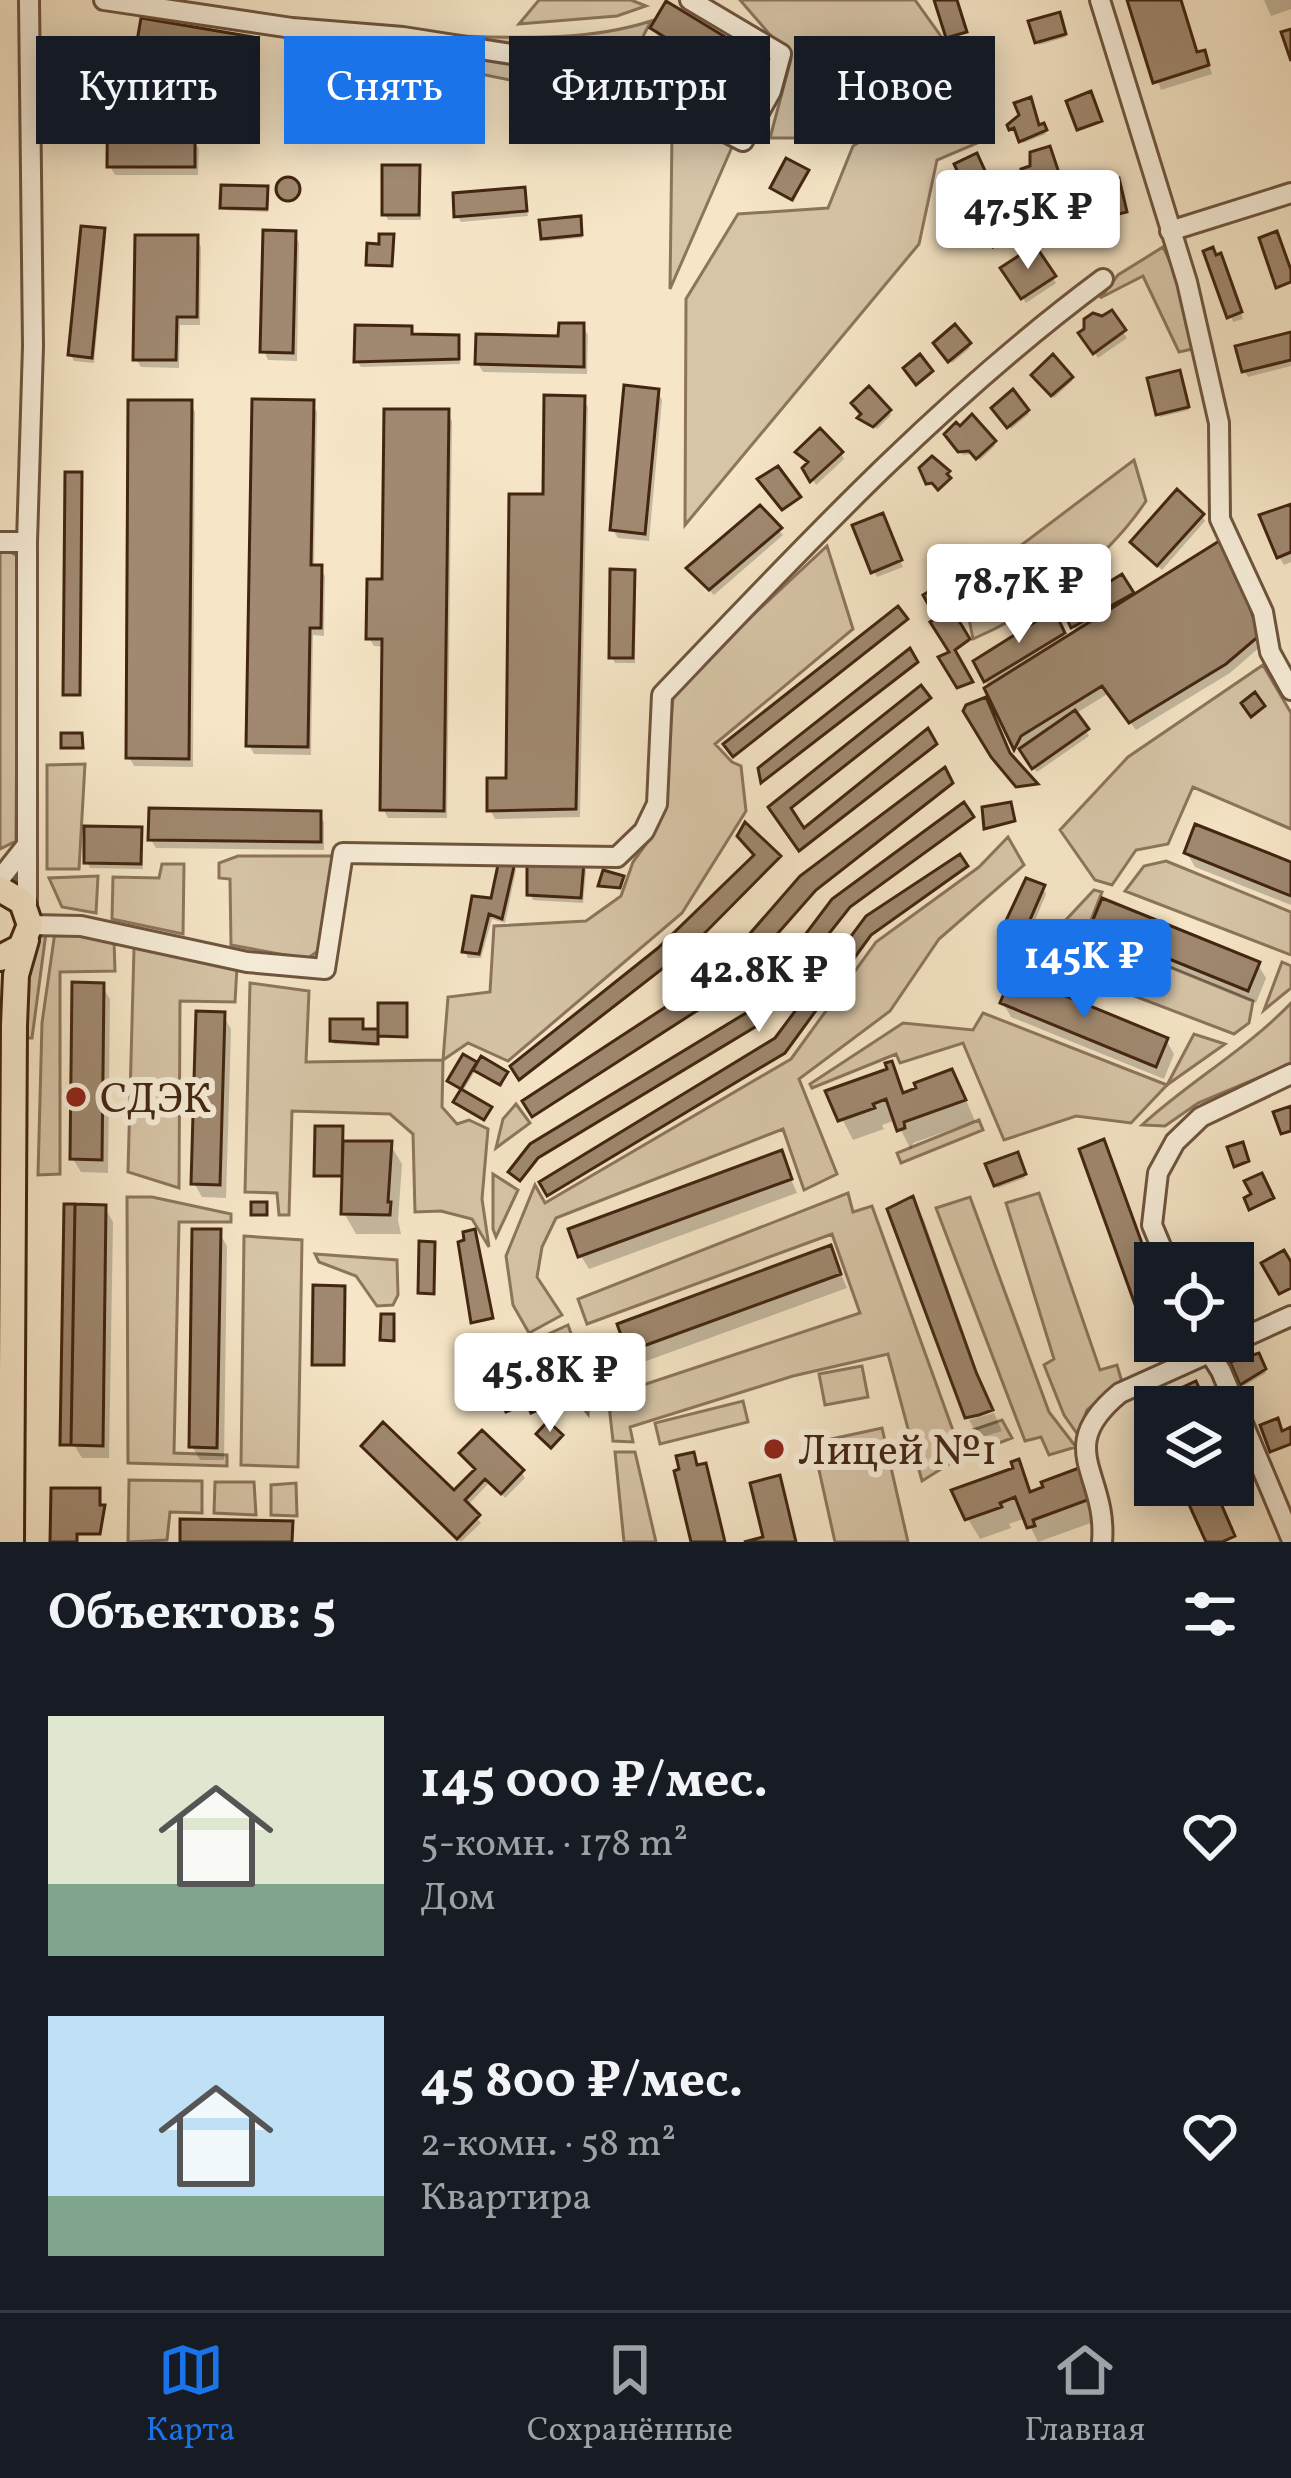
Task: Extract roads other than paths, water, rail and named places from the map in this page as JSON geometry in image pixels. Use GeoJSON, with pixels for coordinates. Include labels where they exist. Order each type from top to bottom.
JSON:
{"type":"FeatureCollection","features":[{"type":"Feature","properties":{"kind":"main road"},"geometry":{"type":"LineString","coordinates":[[0,889],[15,894],[28,925],[16,975],[14,1025],[11,1542]]}},
{"type":"Feature","properties":{"kind":"main road"},"geometry":{"type":"LineString","coordinates":[[0,958],[12,954],[28,925]]}},
{"type":"Feature","properties":{"kind":"main road"},"geometry":{"type":"LineString","coordinates":[[0,972],[11,995],[14,1025]]}},
{"type":"Feature","properties":{"kind":"street"},"geometry":{"type":"LineString","coordinates":[[30,0],[33,369],[27,542],[28,925],[81,926],[248,962],[325,969],[343,853],[617,857],[644,831],[658,804],[662,695],[854,492],[979,380],[1103,279]]}},
{"type":"Feature","properties":{"kind":"street"},"geometry":{"type":"LineString","coordinates":[[104,0],[292,28],[403,37],[601,68],[743,141],[771,92],[781,54],[690,0]]}},
{"type":"Feature","properties":{"kind":"street"},"geometry":{"type":"LineString","coordinates":[[1100,0],[1187,282],[1219,423],[1220,519],[1264,612],[1270,652],[1291,690]]}},
{"type":"Feature","properties":{"kind":"street"},"geometry":{"type":"LineString","coordinates":[[1171,231],[1291,193]]}},
{"type":"Feature","properties":{"kind":"street"},"geometry":{"type":"LineString","coordinates":[[0,542],[27,542]]}},
{"type":"Feature","properties":{"kind":"street"},"geometry":{"type":"LineString","coordinates":[[0,879],[26,846]]}},
{"type":"Feature","properties":{"kind":"street"},"geometry":{"type":"LineString","coordinates":[[1159,1242],[1152,1225],[1158,1173],[1175,1142],[1201,1117],[1291,1074]]}},
{"type":"Feature","properties":{"kind":"street"},"geometry":{"type":"LineString","coordinates":[[1254,1330],[1291,1316]]}},
{"type":"Feature","properties":{"kind":"street"},"geometry":{"type":"LineString","coordinates":[[1102,1542],[1099,1496],[1084,1449],[1089,1425],[1120,1394],[1179,1362]]}},
{"type":"Feature","properties":{"kind":"street"},"geometry":{"type":"LineString","coordinates":[[1215,1362],[1289,1533]]}},
{"type":"Feature","properties":{"kind":"place","name":"СДЭК"},"geometry":{"type":"Point","coordinates":[76,1097]}},
{"type":"Feature","properties":{"kind":"place","name":"Лицей №1"},"geometry":{"type":"Point","coordinates":[774,1449]}}]}
